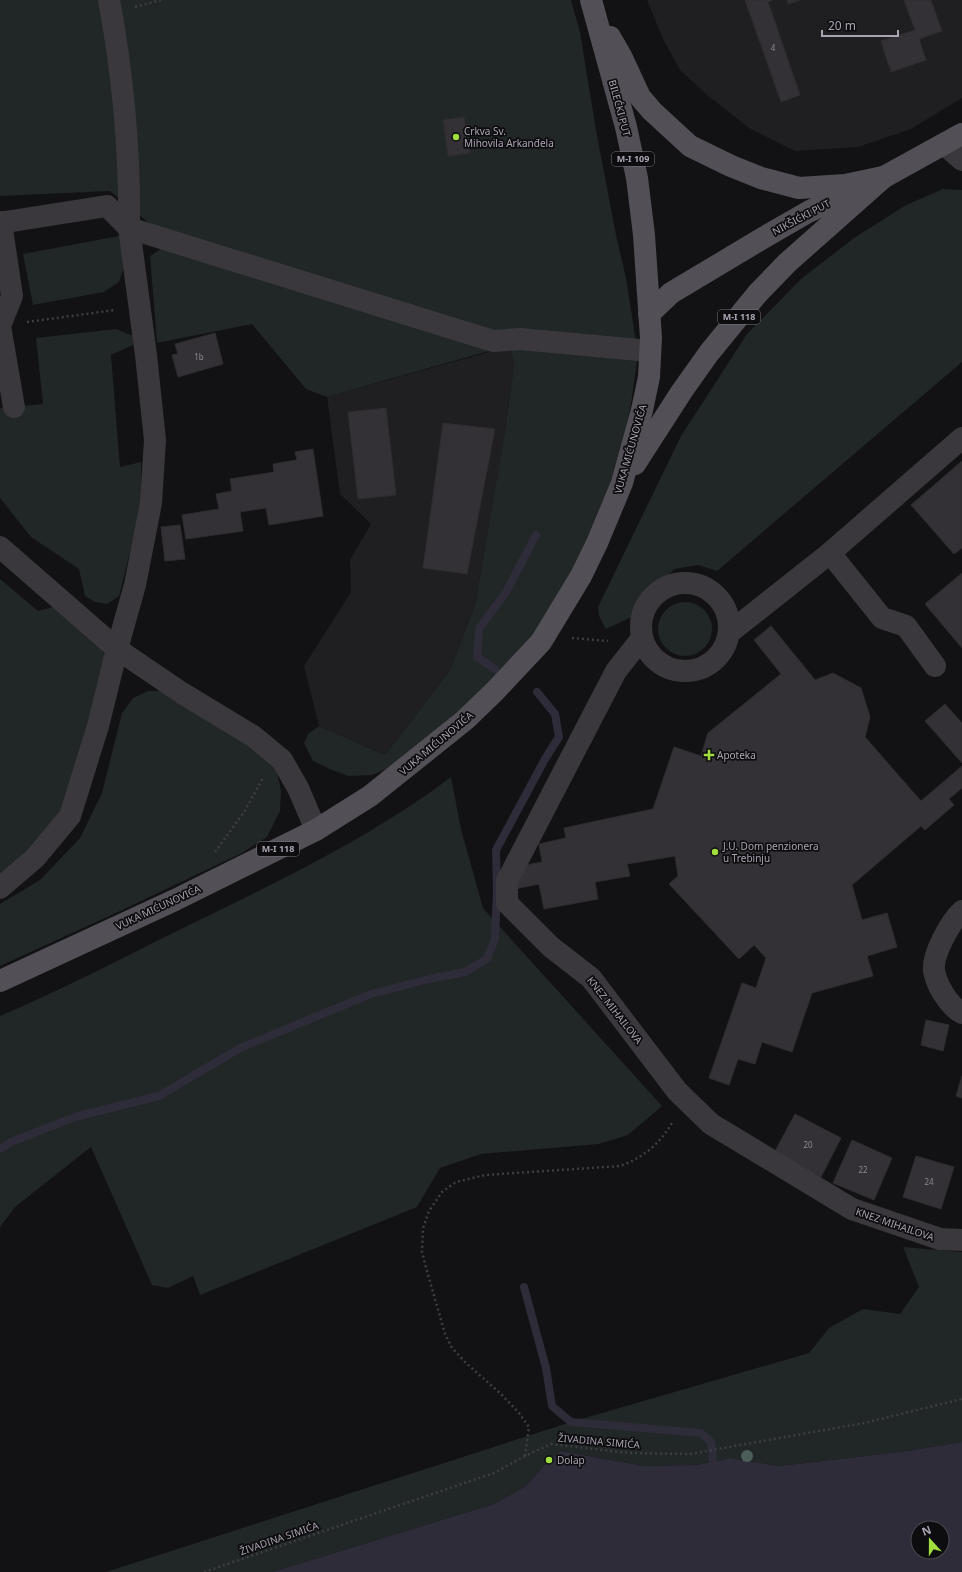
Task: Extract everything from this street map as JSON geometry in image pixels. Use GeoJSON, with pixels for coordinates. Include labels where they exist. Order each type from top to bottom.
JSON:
{"type":"FeatureCollection","features":[{"type":"Feature","properties":{"kind":"main road"},"geometry":{"type":"LineString","coordinates":[[592,4],[621,56],[640,97],[652,111],[690,146],[760,178],[799,188],[845,184],[884,177]]}},
{"type":"Feature","properties":{"kind":"main road","name":"BILEĆKI PUT"},"geometry":{"type":"LineString","coordinates":[[592,4],[626,127],[637,178],[644,235],[649,314]]}},
{"type":"Feature","properties":{"kind":"main road","name":"NIKŠIĆKI PUT"},"geometry":{"type":"LineString","coordinates":[[649,314],[671,293],[763,238],[828,203],[884,177],[953,139]]}},
{"type":"Feature","properties":{"kind":"main road","name":"M-I 118"},"geometry":{"type":"LineString","coordinates":[[622,483],[682,391],[758,293],[792,258],[884,177]]}},
{"type":"Feature","properties":{"kind":"main road","name":"VUKA MIĆUNOVIĆA"},"geometry":{"type":"LineString","coordinates":[[0,981],[175,900],[316,830],[370,796],[465,720],[521,664],[541,642],[581,576],[597,543],[622,483],[642,410],[648,377],[651,338],[649,314]]}},
{"type":"Feature","properties":{"kind":"street"},"geometry":{"type":"LineString","coordinates":[[0,888],[35,858],[70,816],[98,726],[135,585],[151,503],[155,440],[140,307],[129,228],[130,180],[123,97],[109,0]]}},
{"type":"Feature","properties":{"kind":"street"},"geometry":{"type":"LineString","coordinates":[[953,139],[962,160]]}},
{"type":"Feature","properties":{"kind":"street"},"geometry":{"type":"LineString","coordinates":[[14,407],[0,326],[12,296],[1,222],[108,206],[129,228],[493,341],[520,339],[650,351]]}},
{"type":"Feature","properties":{"kind":"street"},"geometry":{"type":"LineString","coordinates":[[729,633],[830,553],[962,438]]}},
{"type":"Feature","properties":{"kind":"street"},"geometry":{"type":"LineString","coordinates":[[0,547],[117,649],[182,693],[253,736],[282,760],[298,788],[316,830]]}},
{"type":"Feature","properties":{"kind":"street"},"geometry":{"type":"LineString","coordinates":[[830,553],[882,618],[906,626],[936,666]]}},
{"type":"Feature","properties":{"kind":"street"},"geometry":{"type":"LineString","coordinates":[[690,583],[704,587],[715,595],[724,606],[728,619],[729,633],[724,647],[715,659],[703,667],[688,670],[673,669],[659,663],[638,643],[645,609],[653,597],[664,588],[677,584],[690,583]]}},
{"type":"Feature","properties":{"kind":"street","name":"KNEZ MIHAILOVA"},"geometry":{"type":"LineString","coordinates":[[638,643],[616,671],[507,881],[507,903],[551,947],[591,978],[683,1097],[711,1124],[852,1209],[940,1239],[962,1240]]}},
{"type":"Feature","properties":{"kind":"street"},"geometry":{"type":"LineString","coordinates":[[962,911],[956,917],[939,947],[934,970],[941,992],[956,1011],[962,1013]]}},
{"type":"Feature","properties":{"kind":"path"},"geometry":{"type":"LineString","coordinates":[[25,323],[140,307]]}},
{"type":"Feature","properties":{"kind":"path"},"geometry":{"type":"LineString","coordinates":[[571,638],[638,643]]}},
{"type":"Feature","properties":{"kind":"path"},"geometry":{"type":"LineString","coordinates":[[214,854],[255,794],[273,753]]}},
{"type":"Feature","properties":{"kind":"path"},"geometry":{"type":"LineString","coordinates":[[525,1456],[529,1427],[519,1413],[501,1394],[466,1363],[452,1348],[445,1334],[422,1252],[423,1228],[429,1211],[442,1192],[456,1182],[485,1175],[620,1166],[633,1161],[657,1143],[672,1123],[683,1097]]}},
{"type":"Feature","properties":{"kind":"path","name":"ŽIVADINA SIMIĆA"},"geometry":{"type":"LineString","coordinates":[[204,1572],[494,1473],[551,1444],[629,1453],[690,1454],[864,1423],[962,1398]]}},
{"type":"Feature","properties":{"kind":"shaded area"},"geometry":{"type":"Polygon","coordinates":[[[0,0],[571,0],[580,32],[596,130],[616,235],[626,278],[638,354],[631,404],[619,462],[576,564],[546,619],[519,654],[461,713],[387,769],[372,775],[348,776],[313,761],[304,743],[308,734],[319,726],[385,755],[450,670],[475,605],[505,431],[514,365],[510,346],[155,228],[110,191],[0,196],[0,0]]]}},
{"type":"Feature","properties":{"kind":"shaded area"},"geometry":{"type":"Polygon","coordinates":[[[647,0],[962,0],[962,98],[911,129],[858,147],[795,151],[749,128],[707,95],[680,70],[663,39],[647,0]]]}},
{"type":"Feature","properties":{"kind":"shaded area"},"geometry":{"type":"Polygon","coordinates":[[[943,189],[962,190],[962,362],[717,571],[698,565],[675,569],[653,588],[642,604],[638,614],[606,629],[599,616],[598,607],[681,436],[747,334],[801,279],[854,238],[906,205],[943,189]]]}},
{"type":"Feature","properties":{"kind":"shaded area"},"geometry":{"type":"Polygon","coordinates":[[[119,236],[124,267],[119,282],[104,292],[33,305],[23,254],[119,236]]]}},
{"type":"Feature","properties":{"kind":"shaded area"},"geometry":{"type":"Polygon","coordinates":[[[164,247],[477,341],[489,351],[327,397],[306,389],[252,324],[157,343],[150,256],[164,247]]]}},
{"type":"Feature","properties":{"kind":"shaded area"},"geometry":{"type":"Polygon","coordinates":[[[116,329],[133,336],[133,345],[111,355],[120,467],[141,462],[142,504],[119,596],[107,604],[95,602],[85,596],[79,569],[31,537],[0,498],[0,408],[43,404],[36,338],[116,329]]]}},
{"type":"Feature","properties":{"kind":"shaded area"},"geometry":{"type":"Polygon","coordinates":[[[510,346],[514,365],[505,431],[475,605],[450,670],[385,755],[319,726],[304,666],[351,592],[350,560],[371,524],[340,494],[327,397],[510,346]]]}},
{"type":"Feature","properties":{"kind":"shaded area"},"geometry":{"type":"Polygon","coordinates":[[[0,579],[38,611],[56,606],[94,637],[107,658],[62,812],[31,852],[0,879],[0,579]]]}},
{"type":"Feature","properties":{"kind":"shaded area"},"geometry":{"type":"Polygon","coordinates":[[[680,602],[690,602],[700,606],[708,614],[712,624],[712,634],[708,644],[700,652],[690,656],[680,656],[670,652],[662,644],[658,634],[658,624],[662,614],[670,606],[680,602]]]}},
{"type":"Feature","properties":{"kind":"shaded area"},"geometry":{"type":"Polygon","coordinates":[[[148,691],[165,691],[251,741],[276,767],[281,791],[280,811],[267,837],[242,853],[0,966],[0,904],[40,880],[80,838],[102,793],[122,713],[133,698],[148,691]]]}},
{"type":"Feature","properties":{"kind":"shaded area"},"geometry":{"type":"Polygon","coordinates":[[[451,777],[461,829],[483,908],[662,1106],[628,1135],[599,1144],[481,1154],[440,1168],[417,1207],[200,1295],[193,1276],[168,1288],[152,1285],[91,1147],[15,1207],[0,1227],[0,1016],[93,973],[322,858],[388,820],[451,777]]]}},
{"type":"Feature","properties":{"kind":"shaded area"},"geometry":{"type":"Polygon","coordinates":[[[903,1247],[962,1252],[962,1442],[900,1452],[779,1466],[730,1458],[697,1465],[644,1466],[561,1451],[549,1460],[526,1486],[494,1504],[272,1572],[106,1572],[571,1422],[809,1353],[829,1328],[863,1309],[900,1314],[919,1287],[903,1247]]]}},
{"type":"Feature","properties":{"kind":"shaded area"},"geometry":{"type":"Polygon","coordinates":[[[962,1442],[962,1572],[272,1572],[494,1504],[526,1486],[549,1460],[561,1451],[644,1466],[697,1465],[730,1458],[779,1466],[900,1452],[962,1442]]]}},
{"type":"Feature","properties":{"kind":"building"},"geometry":{"type":"Polygon","coordinates":[[[745,0],[773,0],[768,2],[800,95],[781,102],[745,0]]]}},
{"type":"Feature","properties":{"kind":"building"},"geometry":{"type":"Polygon","coordinates":[[[787,0],[800,0],[788,4],[787,0]]]}},
{"type":"Feature","properties":{"kind":"building"},"geometry":{"type":"Polygon","coordinates":[[[904,0],[931,0],[942,31],[919,39],[926,60],[891,72],[881,41],[915,30],[904,0]]]}},
{"type":"Feature","properties":{"kind":"building","name":"Crkva Sv. Mihovila Arkanđela"},"geometry":{"type":"Polygon","coordinates":[[[464,117],[470,153],[448,156],[443,120],[464,117]]]}},
{"type":"Feature","properties":{"kind":"building"},"geometry":{"type":"Polygon","coordinates":[[[215,333],[223,364],[178,377],[172,355],[178,354],[175,344],[215,333]]]}},
{"type":"Feature","properties":{"kind":"building"},"geometry":{"type":"Polygon","coordinates":[[[386,408],[396,495],[358,499],[348,412],[386,408]]]}},
{"type":"Feature","properties":{"kind":"building"},"geometry":{"type":"Polygon","coordinates":[[[443,423],[495,429],[467,574],[423,568],[443,423]]]}},
{"type":"Feature","properties":{"kind":"building"},"geometry":{"type":"Polygon","coordinates":[[[313,449],[323,516],[269,525],[266,508],[240,512],[243,531],[186,539],[182,515],[219,509],[216,494],[232,491],[230,479],[274,472],[273,464],[297,460],[295,452],[313,449]]]}},
{"type":"Feature","properties":{"kind":"building"},"geometry":{"type":"Polygon","coordinates":[[[962,461],[962,548],[954,554],[911,505],[962,461]]]}},
{"type":"Feature","properties":{"kind":"building"},"geometry":{"type":"Polygon","coordinates":[[[180,525],[185,559],[165,561],[161,527],[180,525]]]}},
{"type":"Feature","properties":{"kind":"building"},"geometry":{"type":"Polygon","coordinates":[[[962,573],[962,648],[925,604],[962,573]]]}},
{"type":"Feature","properties":{"kind":"building","name":"J.U. Dom penzionera u Trebinju"},"geometry":{"type":"Polygon","coordinates":[[[771,626],[815,680],[833,673],[861,688],[870,717],[865,737],[921,801],[962,766],[962,788],[949,799],[954,805],[925,830],[921,826],[852,885],[862,920],[887,913],[897,947],[867,956],[873,976],[812,993],[792,1052],[762,1042],[755,1064],[738,1059],[729,1085],[709,1078],[742,983],[756,988],[766,958],[754,945],[739,959],[669,884],[678,876],[675,856],[627,864],[630,876],[595,882],[598,899],[544,909],[539,884],[515,889],[522,866],[542,862],[539,844],[566,838],[564,828],[653,809],[674,747],[701,756],[708,733],[781,674],[754,640],[771,626]]]}},
{"type":"Feature","properties":{"kind":"building"},"geometry":{"type":"Polygon","coordinates":[[[945,704],[962,723],[962,763],[925,721],[945,704]]]}},
{"type":"Feature","properties":{"kind":"building"},"geometry":{"type":"Polygon","coordinates":[[[926,1020],[949,1025],[943,1051],[921,1045],[926,1020]]]}},
{"type":"Feature","properties":{"kind":"building"},"geometry":{"type":"Polygon","coordinates":[[[962,1076],[962,1098],[956,1096],[962,1076]]]}},
{"type":"Feature","properties":{"kind":"building"},"geometry":{"type":"Polygon","coordinates":[[[795,1114],[841,1138],[821,1177],[774,1153],[795,1114]]]}},
{"type":"Feature","properties":{"kind":"building"},"geometry":{"type":"Polygon","coordinates":[[[852,1140],[892,1158],[874,1200],[833,1183],[852,1140]]]}},
{"type":"Feature","properties":{"kind":"building"},"geometry":{"type":"Polygon","coordinates":[[[916,1156],[954,1167],[941,1209],[903,1197],[916,1156]]]}},
{"type":"Feature","properties":{"kind":"waterway"},"geometry":{"type":"LineString","coordinates":[[495,669],[477,657],[479,629],[506,592],[536,535]]}},
{"type":"Feature","properties":{"kind":"waterway"},"geometry":{"type":"LineString","coordinates":[[0,1149],[11,1142],[75,1117],[159,1096],[240,1048],[371,994],[429,979],[465,972],[487,959],[495,939],[497,891],[496,850],[545,759],[559,737],[555,714],[537,692]]}},
{"type":"Feature","properties":{"kind":"waterway"},"geometry":{"type":"LineString","coordinates":[[524,1287],[546,1368],[552,1406],[571,1422],[701,1433],[711,1442],[713,1462]]}},
{"type":"Feature","properties":{"kind":"place","name":"Crkva Sv. Mihovila Arkanđela"},"geometry":{"type":"Point","coordinates":[456,137]}},
{"type":"Feature","properties":{"kind":"place","name":"Apoteka"},"geometry":{"type":"Point","coordinates":[709,755]}},
{"type":"Feature","properties":{"kind":"place","name":"J.U. Dom penzionera u Trebinju"},"geometry":{"type":"Point","coordinates":[715,852]}},
{"type":"Feature","properties":{"kind":"place","name":"Dolap"},"geometry":{"type":"Point","coordinates":[549,1460]}}]}
